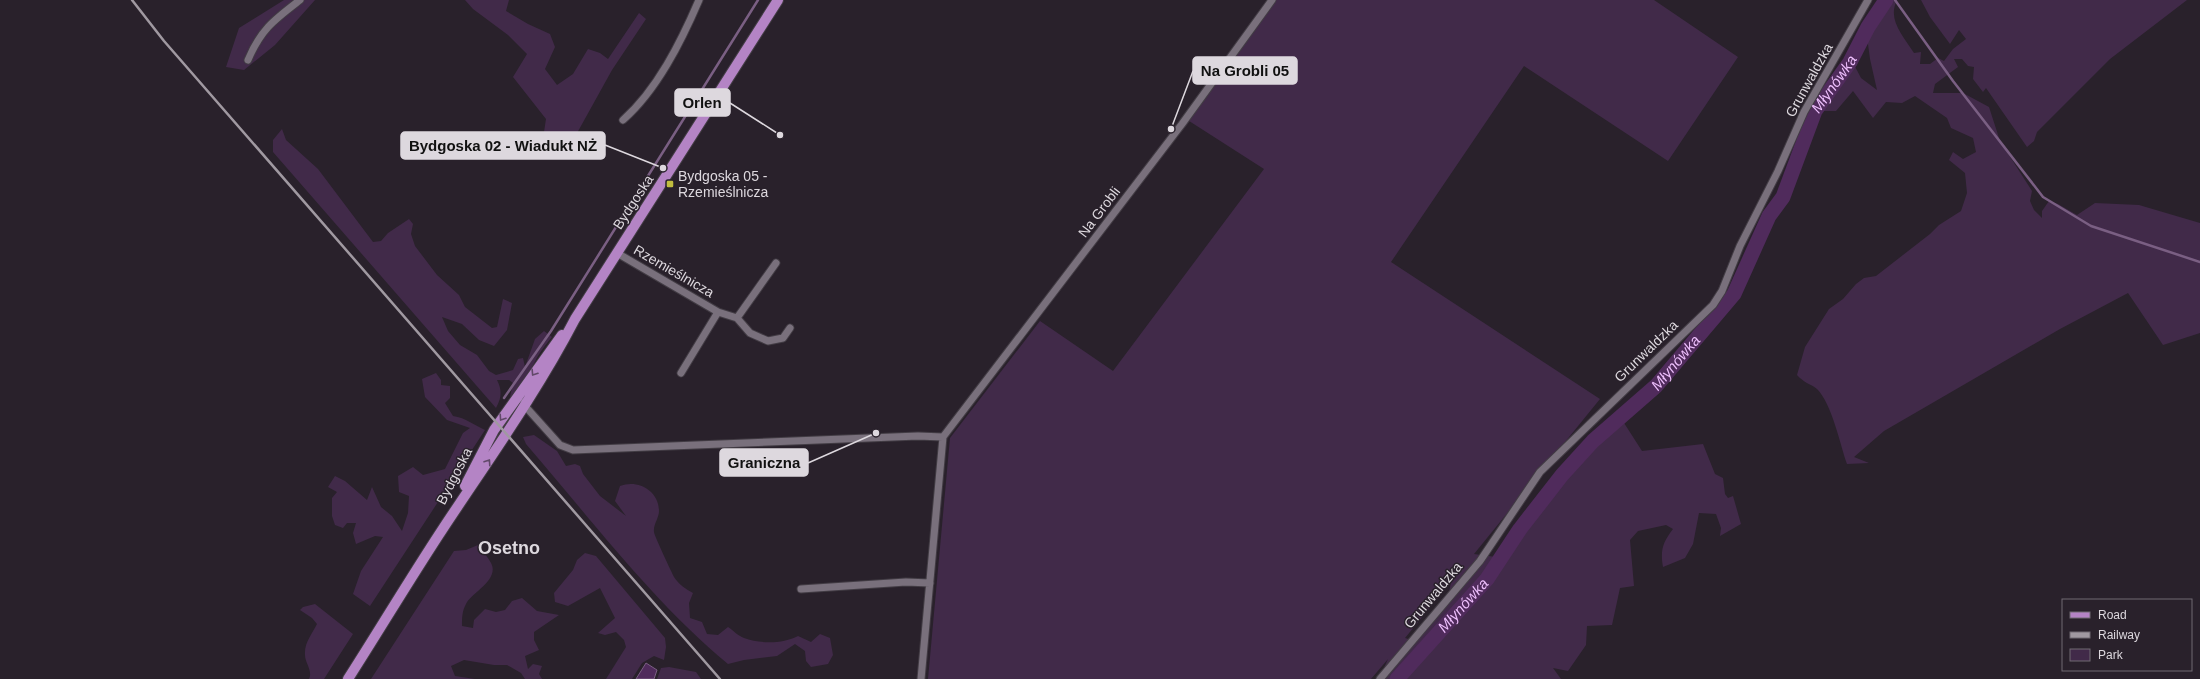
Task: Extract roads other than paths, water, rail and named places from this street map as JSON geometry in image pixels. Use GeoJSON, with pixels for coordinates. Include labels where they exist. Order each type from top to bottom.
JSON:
{"type":"FeatureCollection","features":[{"type":"Feature","properties":{"kind":"main road","name":"Bydgoska"},"geometry":{"type":"LineString","coordinates":[[348,679],[443,529],[525,406],[554,358],[575,319],[778,0]]}},
{"type":"Feature","properties":{"kind":"main road","name":"Bydgoska"},"geometry":{"type":"LineString","coordinates":[[443,529],[494,430],[547,353],[575,319]]}},
{"type":"Feature","properties":{"kind":"street"},"geometry":{"type":"LineString","coordinates":[[248,60],[264,28],[300,0]]}},
{"type":"Feature","properties":{"kind":"street"},"geometry":{"type":"LineString","coordinates":[[623,120],[640,105],[678,45],[698,0]]}},
{"type":"Feature","properties":{"kind":"street","name":"Na Grobli"},"geometry":{"type":"LineString","coordinates":[[943,437],[1182,124],[1272,0]]}},
{"type":"Feature","properties":{"kind":"street","name":"Grunwaldzka"},"geometry":{"type":"LineString","coordinates":[[1380,679],[1480,561],[1540,472],[1713,304],[1722,291],[1740,246],[1778,171],[1804,112],[1868,0]]}},
{"type":"Feature","properties":{"kind":"street","name":"Rzemieślnicza"},"geometry":{"type":"LineString","coordinates":[[617,253],[718,312],[737,318]]}},
{"type":"Feature","properties":{"kind":"street"},"geometry":{"type":"LineString","coordinates":[[776,263],[737,318],[750,333],[768,341],[783,338],[790,328]]}},
{"type":"Feature","properties":{"kind":"street","name":"Rzemieślnicza"},"geometry":{"type":"LineString","coordinates":[[681,373],[718,312]]}},
{"type":"Feature","properties":{"kind":"street"},"geometry":{"type":"LineString","coordinates":[[525,386],[523,399],[525,406],[560,445],[573,450],[918,436],[943,437],[921,679]]}},
{"type":"Feature","properties":{"kind":"street"},"geometry":{"type":"LineString","coordinates":[[802,589],[906,582],[930,583]]}},
{"type":"Feature","properties":{"kind":"waterway"},"geometry":{"type":"LineString","coordinates":[[504,398],[551,331],[758,0]]}},
{"type":"Feature","properties":{"kind":"waterway","name":"Młynówka"},"geometry":{"type":"LineString","coordinates":[[1397,679],[1487,579],[1520,529],[1562,475],[1593,441],[1656,386],[1734,294],[1769,216],[1783,197],[1815,111],[1850,62],[1868,27],[1886,0]]}},
{"type":"Feature","properties":{"kind":"waterway"},"geometry":{"type":"LineString","coordinates":[[1895,0],[1953,81],[2043,197],[2091,226],[2200,262]]}},
{"type":"Feature","properties":{"kind":"railway"},"geometry":{"type":"LineString","coordinates":[[132,0],[164,41],[720,679]]}},
{"type":"Feature","properties":{"kind":"place","name":"Na Grobli 05"},"geometry":{"type":"Point","coordinates":[1171,129]}},
{"type":"Feature","properties":{"kind":"place","name":"Orlen"},"geometry":{"type":"Point","coordinates":[780,135]}},
{"type":"Feature","properties":{"kind":"place","name":"Bydgoska 02 - Wiadukt NŻ"},"geometry":{"type":"Point","coordinates":[663,168]}},
{"type":"Feature","properties":{"kind":"place","name":"Bydgoska 05 - Rzemieślnicza"},"geometry":{"type":"Point","coordinates":[670,184]}},
{"type":"Feature","properties":{"kind":"place","name":"Graniczna"},"geometry":{"type":"Point","coordinates":[876,433]}},
{"type":"Feature","properties":{"kind":"district","name":"Osetno"},"geometry":{"type":"Point","coordinates":[509,548]}}]}
